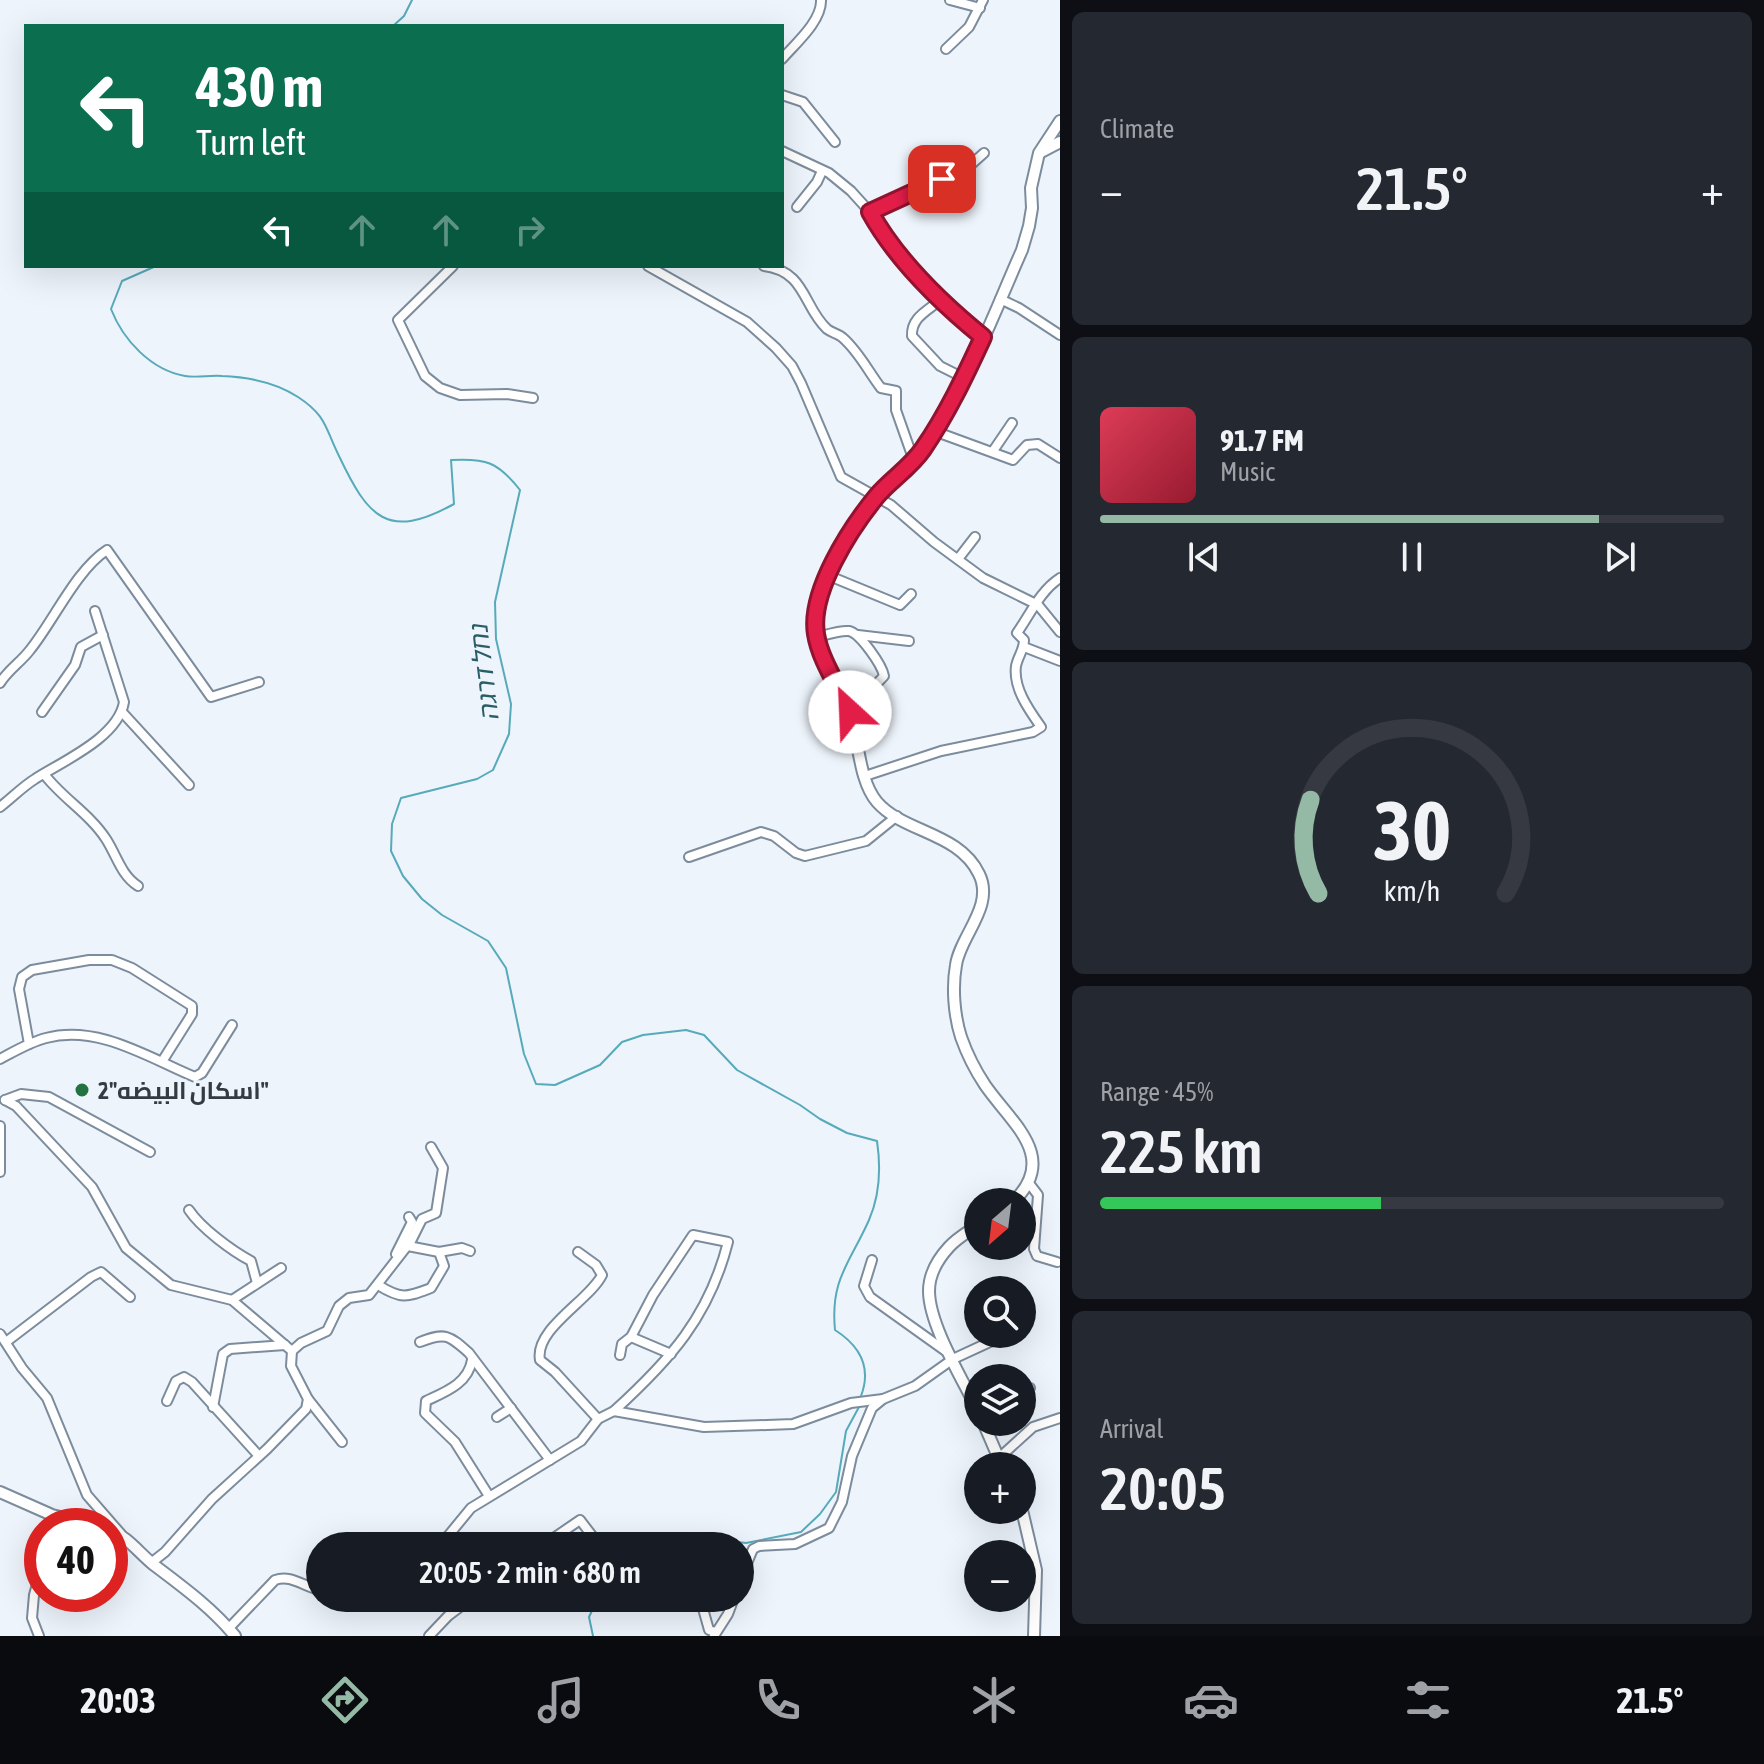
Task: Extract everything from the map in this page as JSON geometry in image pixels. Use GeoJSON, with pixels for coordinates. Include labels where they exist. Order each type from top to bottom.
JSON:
{"type":"FeatureCollection","features":[{"type":"Feature","properties":{"kind":"street"},"geometry":{"type":"LineString","coordinates":[[784,57],[817,17],[822,7],[821,0]]}},
{"type":"Feature","properties":{"kind":"street"},"geometry":{"type":"LineString","coordinates":[[946,49],[969,27],[982,4],[950,0]]}},
{"type":"Feature","properties":{"kind":"street"},"geometry":{"type":"LineString","coordinates":[[784,96],[803,102],[835,142]]}},
{"type":"Feature","properties":{"kind":"street"},"geometry":{"type":"LineString","coordinates":[[1024,1188],[1033,1170],[1030,1142],[986,1086],[968,1057],[955,1011],[956,963],[983,898],[980,875],[959,848],[897,816],[877,802],[865,776],[850,712],[817,637],[816,614],[827,575],[876,497],[914,461],[964,378],[1022,250],[1029,226],[1031,188],[1039,153],[1060,121]]}},
{"type":"Feature","properties":{"kind":"street"},"geometry":{"type":"LineString","coordinates":[[1039,153],[1060,142]]}},
{"type":"Feature","properties":{"kind":"street"},"geometry":{"type":"LineString","coordinates":[[784,152],[822,171],[851,191],[939,301],[983,337]]}},
{"type":"Feature","properties":{"kind":"street"},"geometry":{"type":"LineString","coordinates":[[870,212],[966,169],[984,153]]}},
{"type":"Feature","properties":{"kind":"street"},"geometry":{"type":"LineString","coordinates":[[797,207],[822,171]]}},
{"type":"Feature","properties":{"kind":"street"},"geometry":{"type":"LineString","coordinates":[[451,268],[398,320],[425,376],[440,388],[460,395],[507,394],[533,398]]}},
{"type":"Feature","properties":{"kind":"street"},"geometry":{"type":"LineString","coordinates":[[652,268],[747,322],[776,348],[792,366],[838,472],[848,482],[891,505],[958,559],[1015,596],[1038,605],[1060,632]]}},
{"type":"Feature","properties":{"kind":"street"},"geometry":{"type":"LineString","coordinates":[[770,268],[785,273],[800,287],[827,329],[842,337],[881,388],[896,391],[896,410],[914,461]]}},
{"type":"Feature","properties":{"kind":"street"},"geometry":{"type":"LineString","coordinates":[[1000,299],[1060,335]]}},
{"type":"Feature","properties":{"kind":"street"},"geometry":{"type":"LineString","coordinates":[[939,301],[916,319],[911,329],[912,336],[940,366],[964,378]]}},
{"type":"Feature","properties":{"kind":"street"},"geometry":{"type":"LineString","coordinates":[[993,451],[1012,423]]}},
{"type":"Feature","properties":{"kind":"street"},"geometry":{"type":"LineString","coordinates":[[934,431],[1013,460],[1027,445],[1038,444],[1060,458]]}},
{"type":"Feature","properties":{"kind":"street"},"geometry":{"type":"LineString","coordinates":[[958,559],[975,537]]}},
{"type":"Feature","properties":{"kind":"street"},"geometry":{"type":"LineString","coordinates":[[0,683],[31,649],[94,561],[107,550],[211,697],[259,682]]}},
{"type":"Feature","properties":{"kind":"street"},"geometry":{"type":"LineString","coordinates":[[827,575],[900,605],[911,594]]}},
{"type":"Feature","properties":{"kind":"street"},"geometry":{"type":"LineString","coordinates":[[865,776],[941,751],[1033,732],[1041,727],[1025,704],[1015,674],[1017,659],[1024,647],[1024,640],[1017,633],[1038,605],[1044,588],[1060,578]]}},
{"type":"Feature","properties":{"kind":"street"},"geometry":{"type":"LineString","coordinates":[[0,807],[44,774],[84,750],[122,712],[124,702],[95,611]]}},
{"type":"Feature","properties":{"kind":"street"},"geometry":{"type":"LineString","coordinates":[[817,637],[849,631],[858,635],[909,641]]}},
{"type":"Feature","properties":{"kind":"street"},"geometry":{"type":"LineString","coordinates":[[42,712],[75,665],[81,647],[103,635]]}},
{"type":"Feature","properties":{"kind":"street"},"geometry":{"type":"LineString","coordinates":[[850,712],[884,676],[882,667],[858,635]]}},
{"type":"Feature","properties":{"kind":"street"},"geometry":{"type":"LineString","coordinates":[[1024,647],[1060,661]]}},
{"type":"Feature","properties":{"kind":"street"},"geometry":{"type":"LineString","coordinates":[[122,712],[189,785]]}},
{"type":"Feature","properties":{"kind":"street"},"geometry":{"type":"LineString","coordinates":[[44,774],[65,799],[101,832],[123,872],[138,886]]}},
{"type":"Feature","properties":{"kind":"street"},"geometry":{"type":"LineString","coordinates":[[689,857],[761,832],[774,836],[805,856],[866,841],[897,816]]}},
{"type":"Feature","properties":{"kind":"street"},"geometry":{"type":"LineString","coordinates":[[29,1044],[19,989],[22,977],[32,970],[89,960],[112,960],[132,968],[192,1006],[192,1014],[163,1060]]}},
{"type":"Feature","properties":{"kind":"street"},"geometry":{"type":"LineString","coordinates":[[0,1059],[48,1037],[76,1034],[105,1040],[163,1060],[191,1076],[200,1076],[232,1025]]}},
{"type":"Feature","properties":{"kind":"street"},"geometry":{"type":"LineString","coordinates":[[150,1152],[49,1097],[21,1094],[5,1100],[16,1106],[92,1187],[126,1248],[171,1285],[232,1300],[289,1348],[291,1366],[308,1399],[342,1442]]}},
{"type":"Feature","properties":{"kind":"street"},"geometry":{"type":"LineString","coordinates":[[0,1126],[0,1172]]}},
{"type":"Feature","properties":{"kind":"street"},"geometry":{"type":"LineString","coordinates":[[213,1407],[223,1354],[230,1349],[289,1348],[301,1343],[327,1331],[339,1306],[349,1298],[369,1295],[381,1282],[408,1246],[422,1219],[436,1213],[443,1168],[431,1147]]}},
{"type":"Feature","properties":{"kind":"street"},"geometry":{"type":"LineString","coordinates":[[1028,1182],[1038,1195],[1034,1249],[1037,1256],[1057,1262]]}},
{"type":"Feature","properties":{"kind":"street"},"geometry":{"type":"LineString","coordinates":[[189,1210],[235,1252],[251,1261],[257,1283]]}},
{"type":"Feature","properties":{"kind":"street"},"geometry":{"type":"LineString","coordinates":[[381,1282],[412,1222],[409,1217]]}},
{"type":"Feature","properties":{"kind":"street"},"geometry":{"type":"LineString","coordinates":[[451,1532],[471,1508],[581,1441],[598,1419],[614,1411],[657,1372],[705,1303],[720,1272],[728,1242],[693,1235],[653,1295],[631,1337],[622,1344],[620,1355]]}},
{"type":"Feature","properties":{"kind":"street"},"geometry":{"type":"LineString","coordinates":[[964,1235],[951,1244],[935,1266],[929,1291],[931,1306],[950,1356],[964,1383]]}},
{"type":"Feature","properties":{"kind":"street"},"geometry":{"type":"LineString","coordinates":[[408,1246],[439,1252],[462,1248],[470,1251]]}},
{"type":"Feature","properties":{"kind":"street"},"geometry":{"type":"LineString","coordinates":[[381,1282],[401,1296],[409,1297],[431,1288],[444,1266],[439,1252]]}},
{"type":"Feature","properties":{"kind":"street"},"geometry":{"type":"LineString","coordinates":[[578,1252],[596,1265],[602,1275],[599,1283],[564,1315],[538,1353],[540,1360],[598,1419]]}},
{"type":"Feature","properties":{"kind":"street"},"geometry":{"type":"LineString","coordinates":[[872,1260],[864,1286],[870,1297],[950,1356]]}},
{"type":"Feature","properties":{"kind":"street"},"geometry":{"type":"LineString","coordinates":[[232,1300],[281,1268]]}},
{"type":"Feature","properties":{"kind":"street"},"geometry":{"type":"LineString","coordinates":[[99,1508],[87,1495],[47,1398],[22,1368],[3,1338],[101,1272],[130,1297]]}},
{"type":"Feature","properties":{"kind":"street"},"geometry":{"type":"LineString","coordinates":[[420,1342],[438,1335],[453,1339],[469,1353],[550,1460]]}},
{"type":"Feature","properties":{"kind":"street"},"geometry":{"type":"LineString","coordinates":[[631,1337],[671,1354]]}},
{"type":"Feature","properties":{"kind":"street"},"geometry":{"type":"LineString","coordinates":[[614,1411],[704,1427],[793,1424],[851,1403],[883,1399],[915,1386],[950,1356],[971,1348]]}},
{"type":"Feature","properties":{"kind":"street"},"geometry":{"type":"LineString","coordinates":[[472,1360],[471,1369],[456,1387],[426,1401],[424,1407],[425,1413],[455,1442],[489,1496]]}},
{"type":"Feature","properties":{"kind":"street"},"geometry":{"type":"LineString","coordinates":[[167,1401],[176,1381],[184,1377],[259,1456]]}},
{"type":"Feature","properties":{"kind":"street"},"geometry":{"type":"LineString","coordinates":[[151,1563],[165,1552],[212,1499],[306,1409],[308,1399]]}},
{"type":"Feature","properties":{"kind":"street"},"geometry":{"type":"LineString","coordinates":[[754,1548],[795,1544],[829,1528],[842,1502],[852,1456],[864,1422],[872,1408],[883,1399]]}},
{"type":"Feature","properties":{"kind":"street"},"geometry":{"type":"LineString","coordinates":[[497,1417],[511,1408]]}},
{"type":"Feature","properties":{"kind":"street"},"geometry":{"type":"LineString","coordinates":[[1009,1452],[1033,1427],[1060,1418]]}},
{"type":"Feature","properties":{"kind":"street"},"geometry":{"type":"LineString","coordinates":[[0,1492],[34,1508]]}},
{"type":"Feature","properties":{"kind":"street"},"geometry":{"type":"LineString","coordinates":[[562,1532],[580,1520],[589,1532]]}},
{"type":"Feature","properties":{"kind":"street"},"geometry":{"type":"LineString","coordinates":[[1025,1524],[1036,1570],[1034,1636]]}},
{"type":"Feature","properties":{"kind":"street"},"geometry":{"type":"LineString","coordinates":[[128,1540],[151,1563],[197,1597],[232,1632],[275,1580],[290,1578],[306,1586]]}},
{"type":"Feature","properties":{"kind":"street"},"geometry":{"type":"LineString","coordinates":[[26,1636],[38,1632],[32,1618],[33,1612]]}},
{"type":"Feature","properties":{"kind":"street"},"geometry":{"type":"LineString","coordinates":[[429,1636],[453,1612]]}},
{"type":"Feature","properties":{"kind":"street"},"geometry":{"type":"LineString","coordinates":[[704,1612],[711,1634]]}},
{"type":"Feature","properties":{"kind":"street"},"geometry":{"type":"LineString","coordinates":[[711,1634],[729,1612]]}},
{"type":"Feature","properties":{"kind":"waterway","name":"נחל דרגה"},"geometry":{"type":"LineString","coordinates":[[395,24],[404,16],[412,0]]}},
{"type":"Feature","properties":{"kind":"waterway","name":"נחל דרגה"},"geometry":{"type":"LineString","coordinates":[[151,268],[122,281],[111,309],[123,332],[140,352],[173,373],[190,377],[251,379],[271,384],[298,397],[320,417],[360,494],[370,508],[382,517],[412,521],[454,504],[451,460],[490,464],[505,473],[520,490],[495,602],[496,639],[511,704],[509,734],[493,770],[477,779],[401,798],[392,824],[391,851],[403,876],[422,899],[442,915],[488,941],[506,968],[524,1054],[536,1084],[555,1085],[600,1065],[622,1042],[643,1035],[686,1030],[704,1035],[737,1070],[820,1119],[847,1133],[877,1141],[879,1171],[875,1201],[843,1272],[834,1312],[835,1330],[851,1343],[862,1358],[865,1376],[861,1396]]}},
{"type":"Feature","properties":{"kind":"waterway","name":"נחל דרגה"},"geometry":{"type":"LineString","coordinates":[[754,1541],[801,1532],[820,1514],[836,1492],[846,1431],[859,1407]]}},
{"type":"Feature","properties":{"kind":"waterway","name":"נחל דרגה"},"geometry":{"type":"LineString","coordinates":[[591,1612],[589,1617],[593,1636]]}},
{"type":"Feature","properties":{"kind":"place","name":"اسكان البيضه\"2\""},"geometry":{"type":"Point","coordinates":[82,1090]}},
{"type":"Feature","properties":{"kind":"route"},"geometry":{"type":"LineString","coordinates":[[850,712],[815,632],[819,598],[827,575],[876,497],[921,452],[958,391],[983,337],[939,301],[881,231],[870,212],[942,179]]}}]}
